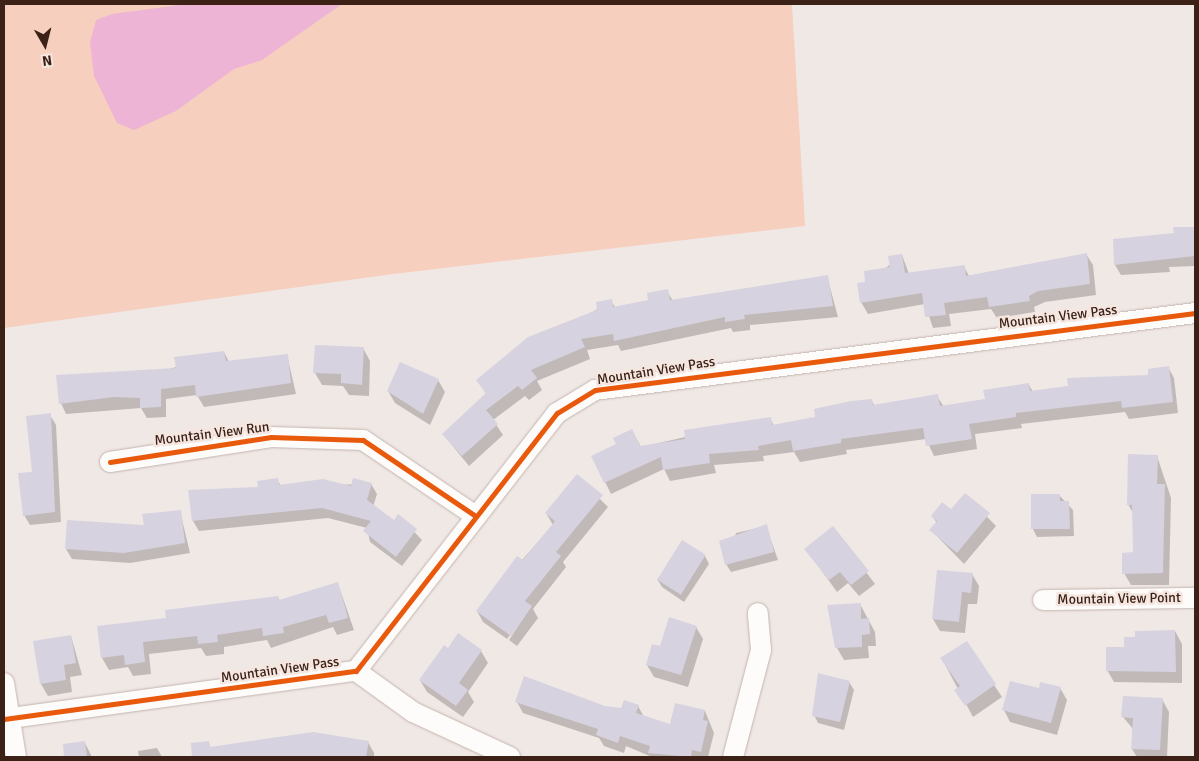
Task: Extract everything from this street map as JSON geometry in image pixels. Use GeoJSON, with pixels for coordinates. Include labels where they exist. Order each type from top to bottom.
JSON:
{"type":"FeatureCollection","features":[{"type":"Feature","properties":{"kind":"street","name":"Mountain View Pass"},"geometry":{"type":"LineString","coordinates":[[8,719],[356,671],[474,515],[557,413],[595,390],[1195,313]]}},
{"type":"Feature","properties":{"kind":"street","name":"Mountain View Run"},"geometry":{"type":"LineString","coordinates":[[110,462],[271,437],[363,440],[474,515]]}},
{"type":"Feature","properties":{"kind":"street","name":"Mountain View Point"},"geometry":{"type":"LineString","coordinates":[[1043,600],[1195,598]]}},
{"type":"Feature","properties":{"kind":"street"},"geometry":{"type":"LineString","coordinates":[[733,757],[761,650],[758,613]]}},
{"type":"Feature","properties":{"kind":"street"},"geometry":{"type":"LineString","coordinates":[[356,671],[413,712],[510,757]]}},
{"type":"Feature","properties":{"kind":"street"},"geometry":{"type":"LineString","coordinates":[[4,683],[8,719],[16,757]]}},
{"type":"Feature","properties":{"kind":"shaded area"},"geometry":{"type":"Polygon","coordinates":[[[4,4],[792,4],[805,226],[393,274],[4,328],[4,4]]]}},
{"type":"Feature","properties":{"kind":"shaded area"},"geometry":{"type":"Polygon","coordinates":[[[187,4],[342,4],[262,60],[234,69],[176,111],[134,130],[117,123],[94,76],[90,42],[96,20],[112,14],[187,4]]]}},
{"type":"Feature","properties":{"kind":"building"},"geometry":{"type":"Polygon","coordinates":[[[1173,227],[1195,227],[1195,256],[1114,265],[1113,239],[1174,233],[1173,227]]]}},
{"type":"Feature","properties":{"kind":"building"},"geometry":{"type":"Polygon","coordinates":[[[1087,253],[1090,284],[1038,291],[1029,296],[1030,301],[989,307],[987,297],[944,303],[946,315],[925,317],[922,293],[860,303],[857,283],[865,282],[864,271],[890,267],[888,256],[902,254],[905,273],[965,265],[966,276],[1087,253]]]}},
{"type":"Feature","properties":{"kind":"building"},"geometry":{"type":"Polygon","coordinates":[[[828,275],[833,306],[744,315],[745,319],[725,322],[725,317],[614,341],[613,334],[581,339],[585,347],[531,370],[537,378],[522,390],[518,386],[486,410],[498,424],[462,456],[442,434],[486,393],[476,380],[528,337],[597,310],[596,302],[612,299],[613,307],[648,300],[647,293],[668,289],[670,300],[828,275]]]}},
{"type":"Feature","properties":{"kind":"building"},"geometry":{"type":"Polygon","coordinates":[[[315,345],[364,347],[362,385],[341,383],[341,374],[313,373],[315,345]]]}},
{"type":"Feature","properties":{"kind":"building"},"geometry":{"type":"Polygon","coordinates":[[[224,351],[226,361],[288,354],[291,383],[196,397],[195,385],[161,389],[161,407],[140,408],[140,398],[114,397],[59,404],[56,375],[176,368],[174,357],[224,351]]]}},
{"type":"Feature","properties":{"kind":"building"},"geometry":{"type":"Polygon","coordinates":[[[400,362],[439,379],[423,414],[387,391],[400,362]]]}},
{"type":"Feature","properties":{"kind":"building"},"geometry":{"type":"Polygon","coordinates":[[[1169,366],[1173,402],[1122,408],[1121,401],[1016,413],[1016,417],[969,424],[972,439],[926,446],[923,428],[841,439],[841,443],[793,451],[791,440],[758,446],[759,450],[709,454],[710,463],[663,470],[661,457],[604,483],[591,456],[616,444],[613,438],[632,429],[640,446],[685,439],[684,430],[771,417],[772,425],[815,417],[814,409],[851,401],[872,399],[873,405],[938,394],[940,406],[985,399],[983,390],[1029,383],[1030,391],[1068,386],[1067,378],[1148,375],[1148,369],[1169,366]]]}},
{"type":"Feature","properties":{"kind":"building"},"geometry":{"type":"Polygon","coordinates":[[[51,413],[55,512],[23,516],[18,473],[32,472],[26,416],[51,413]]]}},
{"type":"Feature","properties":{"kind":"building"},"geometry":{"type":"Polygon","coordinates":[[[1128,454],[1158,455],[1157,484],[1165,484],[1163,573],[1122,574],[1122,553],[1133,552],[1132,505],[1127,505],[1128,454]]]}},
{"type":"Feature","properties":{"kind":"building"},"geometry":{"type":"Polygon","coordinates":[[[577,474],[603,495],[556,552],[561,556],[525,601],[532,606],[511,636],[476,611],[517,556],[523,560],[555,521],[545,513],[577,474]]]}},
{"type":"Feature","properties":{"kind":"building"},"geometry":{"type":"Polygon","coordinates":[[[278,478],[279,485],[323,479],[351,486],[353,478],[372,483],[367,500],[394,520],[398,514],[417,529],[396,557],[363,531],[371,521],[322,508],[192,521],[188,490],[258,487],[257,481],[278,478]]]}},
{"type":"Feature","properties":{"kind":"building"},"geometry":{"type":"Polygon","coordinates":[[[965,493],[990,513],[957,553],[929,530],[937,521],[931,516],[942,502],[951,509],[965,493]]]}},
{"type":"Feature","properties":{"kind":"building"},"geometry":{"type":"Polygon","coordinates":[[[1031,494],[1060,494],[1060,501],[1069,501],[1070,529],[1031,529],[1031,494]]]}},
{"type":"Feature","properties":{"kind":"building"},"geometry":{"type":"Polygon","coordinates":[[[181,510],[185,543],[124,553],[65,549],[67,520],[144,525],[142,514],[181,510]]]}},
{"type":"Feature","properties":{"kind":"building"},"geometry":{"type":"Polygon","coordinates":[[[767,524],[774,552],[725,565],[719,541],[767,524]]]}},
{"type":"Feature","properties":{"kind":"building"},"geometry":{"type":"Polygon","coordinates":[[[833,526],[869,571],[851,585],[840,572],[829,580],[804,549],[833,526]]]}},
{"type":"Feature","properties":{"kind":"building"},"geometry":{"type":"Polygon","coordinates":[[[682,540],[706,555],[681,595],[657,580],[682,540]]]}},
{"type":"Feature","properties":{"kind":"building"},"geometry":{"type":"Polygon","coordinates":[[[937,570],[973,573],[971,593],[962,592],[959,622],[932,619],[937,570]]]}},
{"type":"Feature","properties":{"kind":"building"},"geometry":{"type":"Polygon","coordinates":[[[338,582],[348,618],[329,623],[326,615],[283,627],[284,633],[263,636],[262,628],[217,635],[218,642],[198,644],[197,636],[143,642],[145,662],[125,665],[124,655],[101,658],[97,626],[166,618],[165,610],[278,596],[279,600],[338,582]]]}},
{"type":"Feature","properties":{"kind":"building"},"geometry":{"type":"Polygon","coordinates":[[[861,603],[861,619],[869,618],[870,634],[862,635],[862,647],[835,648],[827,605],[861,603]]]}},
{"type":"Feature","properties":{"kind":"building"},"geometry":{"type":"Polygon","coordinates":[[[669,617],[697,626],[681,675],[646,665],[652,644],[660,646],[669,617]]]}},
{"type":"Feature","properties":{"kind":"building"},"geometry":{"type":"Polygon","coordinates":[[[1175,630],[1176,672],[1106,671],[1106,647],[1124,647],[1124,637],[1135,637],[1135,631],[1175,630]]]}},
{"type":"Feature","properties":{"kind":"building"},"geometry":{"type":"Polygon","coordinates":[[[458,633],[482,650],[459,683],[468,690],[456,706],[419,680],[444,645],[448,648],[458,633]]]}},
{"type":"Feature","properties":{"kind":"building"},"geometry":{"type":"Polygon","coordinates":[[[71,635],[76,663],[64,665],[66,680],[40,684],[33,641],[71,635]]]}},
{"type":"Feature","properties":{"kind":"building"},"geometry":{"type":"Polygon","coordinates":[[[967,641],[996,684],[965,706],[954,690],[960,686],[940,658],[967,641]]]}},
{"type":"Feature","properties":{"kind":"building"},"geometry":{"type":"Polygon","coordinates":[[[818,673],[850,681],[840,722],[812,716],[818,673]]]}},
{"type":"Feature","properties":{"kind":"building"},"geometry":{"type":"Polygon","coordinates":[[[524,676],[605,706],[621,708],[624,700],[639,705],[636,713],[670,724],[675,703],[705,710],[703,720],[708,721],[701,752],[692,750],[691,757],[648,753],[650,746],[620,736],[618,743],[596,735],[598,729],[515,702],[524,676]]]}},
{"type":"Feature","properties":{"kind":"building"},"geometry":{"type":"Polygon","coordinates":[[[1010,681],[1039,688],[1040,682],[1061,687],[1051,723],[1002,710],[1010,681]]]}},
{"type":"Feature","properties":{"kind":"building"},"geometry":{"type":"Polygon","coordinates":[[[1123,696],[1163,698],[1160,750],[1131,749],[1133,718],[1121,717],[1123,696]]]}},
{"type":"Feature","properties":{"kind":"building"},"geometry":{"type":"Polygon","coordinates":[[[313,732],[369,741],[366,757],[192,757],[191,743],[209,741],[210,747],[313,732]]]}},
{"type":"Feature","properties":{"kind":"building"},"geometry":{"type":"Polygon","coordinates":[[[85,741],[87,757],[64,757],[63,744],[85,741]]]}},
{"type":"Feature","properties":{"kind":"cycle path"},"geometry":{"type":"LineString","coordinates":[[4,719],[356,671],[557,413],[595,390],[1195,313]]}},
{"type":"Feature","properties":{"kind":"cycle path"},"geometry":{"type":"LineString","coordinates":[[110,462],[271,437],[363,440],[474,515]]}}]}
